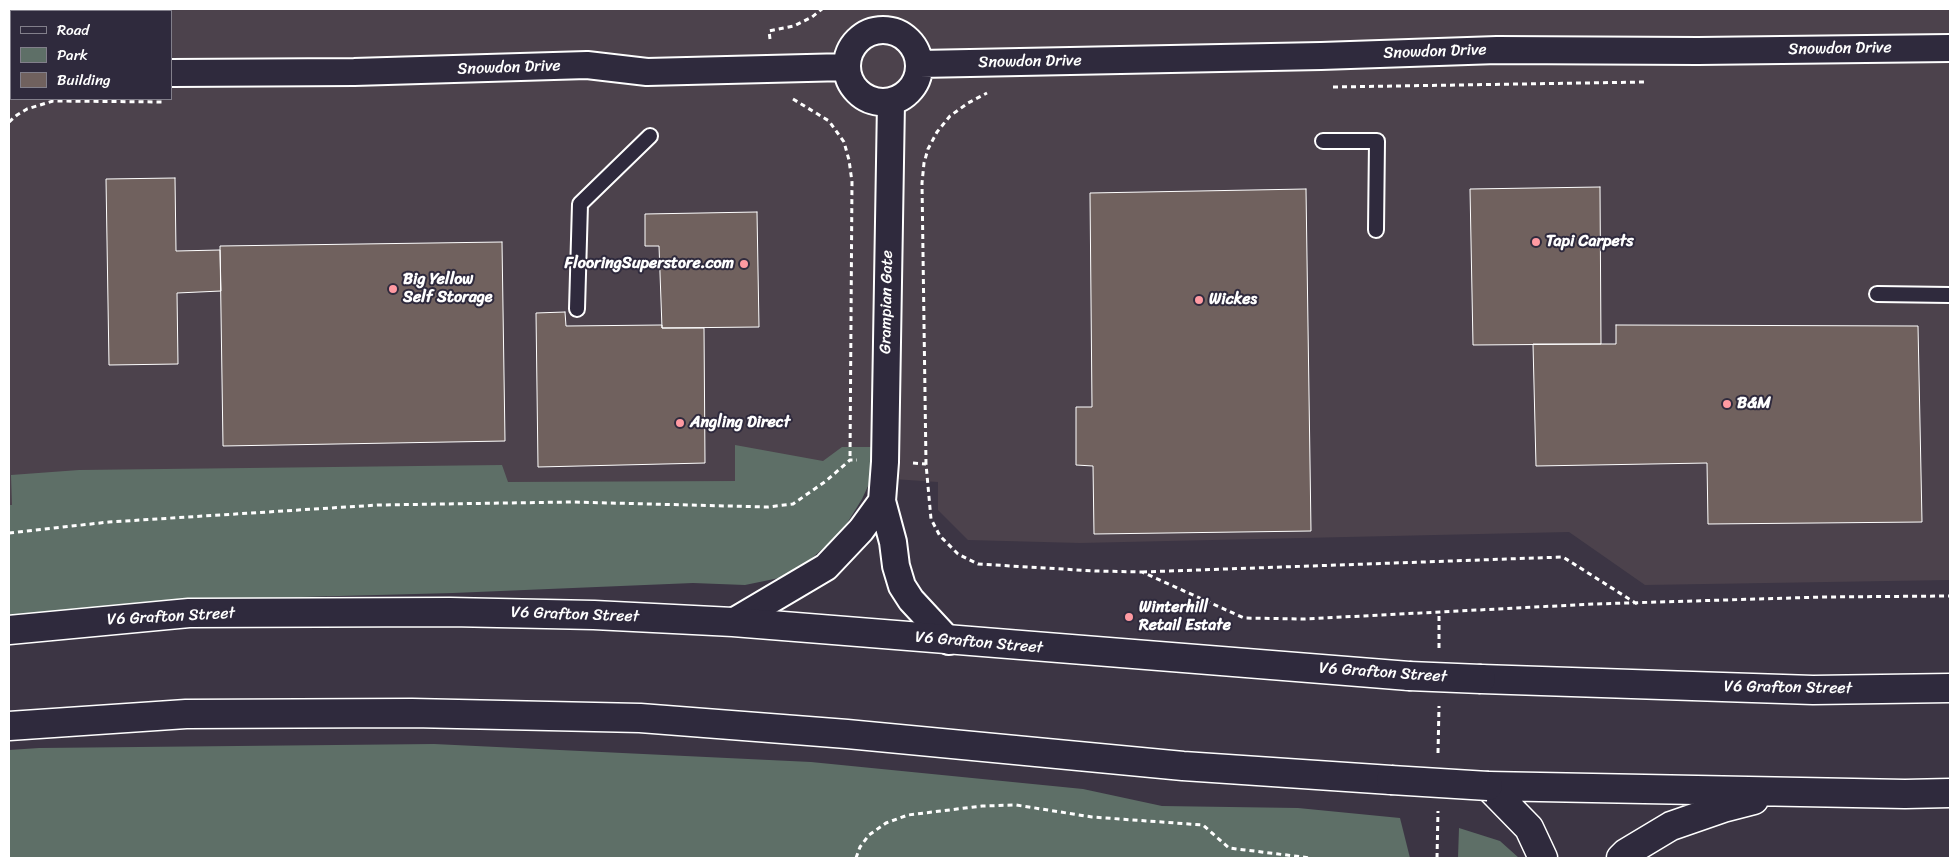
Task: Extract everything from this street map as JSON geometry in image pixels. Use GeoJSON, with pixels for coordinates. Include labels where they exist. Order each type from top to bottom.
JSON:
{"type":"FeatureCollection","features":[{"type":"Feature","properties":{"kind":"street"},"geometry":{"type":"LineString","coordinates":[[882,19],[892,30],[902,34],[912,42],[917,50],[920,64],[917,80],[906,95],[891,102],[878,103],[868,100],[858,93],[850,83],[847,67],[849,52],[860,37],[872,31],[882,19]]}},
{"type":"Feature","properties":{"kind":"street","name":"Snowdon Drive"},"geometry":{"type":"LineString","coordinates":[[920,64],[1321,56],[1487,50],[1950,48]]}},
{"type":"Feature","properties":{"kind":"street","name":"Snowdon Drive"},"geometry":{"type":"LineString","coordinates":[[172,74],[354,72],[587,65],[647,72],[847,67]]}},
{"type":"Feature","properties":{"kind":"street","name":"Grampian Gate"},"geometry":{"type":"LineString","coordinates":[[891,102],[885,462],[882,501],[902,586],[911,600],[949,640]]}},
{"type":"Feature","properties":{"kind":"street"},"geometry":{"type":"LineString","coordinates":[[733,622],[826,566],[861,530],[882,501]]}},
{"type":"Feature","properties":{"kind":"street","name":"V6 Grafton Street"},"geometry":{"type":"LineString","coordinates":[[9,630],[199,613],[450,612],[565,614],[733,622],[1408,676],[1813,690],[1950,688]]}},
{"type":"Feature","properties":{"kind":"street"},"geometry":{"type":"LineString","coordinates":[[9,726],[186,714],[412,714],[640,718],[847,734],[1183,766],[1488,786],[1905,794],[1950,793]]}},
{"type":"Feature","properties":{"kind":"street"},"geometry":{"type":"LineString","coordinates":[[1488,786],[1529,828],[1543,858]]}},
{"type":"Feature","properties":{"kind":"street"},"geometry":{"type":"LineString","coordinates":[[1621,858],[1671,826],[1723,808],[1784,792]]}},
{"type":"Feature","properties":{"kind":"lane"},"geometry":{"type":"LineString","coordinates":[[578,309],[580,204],[650,136]]}},
{"type":"Feature","properties":{"kind":"lane"},"geometry":{"type":"LineString","coordinates":[[1323,141],[1377,141],[1376,230]]}},
{"type":"Feature","properties":{"kind":"lane"},"geometry":{"type":"LineString","coordinates":[[1878,294],[1950,295]]}},
{"type":"Feature","properties":{"kind":"path"},"geometry":{"type":"LineString","coordinates":[[787,98],[800,103],[829,121],[844,142],[849,160],[852,182],[850,460]]}},
{"type":"Feature","properties":{"kind":"path"},"geometry":{"type":"LineString","coordinates":[[9,122],[16,115],[27,109],[53,101],[167,102]]}},
{"type":"Feature","properties":{"kind":"path"},"geometry":{"type":"LineString","coordinates":[[9,532],[109,522],[378,505],[571,502],[768,506],[792,504],[826,481],[850,460],[926,464],[931,519],[940,536],[958,554],[978,564],[1142,572],[1563,557],[1638,604]]}},
{"type":"Feature","properties":{"kind":"path"},"geometry":{"type":"LineString","coordinates":[[1142,572],[1244,618],[1304,619],[1594,604],[1950,596]]}},
{"type":"Feature","properties":{"kind":"path"},"geometry":{"type":"LineString","coordinates":[[1439,651],[1440,612]]}},
{"type":"Feature","properties":{"kind":"path"},"geometry":{"type":"LineString","coordinates":[[1438,760],[1439,701]]}},
{"type":"Feature","properties":{"kind":"path"},"geometry":{"type":"LineString","coordinates":[[856,858],[860,847],[869,835],[886,823],[908,815],[982,806],[1016,805],[1092,817],[1203,825],[1229,848],[1311,858]]}},
{"type":"Feature","properties":{"kind":"path"},"geometry":{"type":"LineString","coordinates":[[1438,809],[1438,858]]}},
{"type":"Feature","properties":{"kind":"shaded area"},"geometry":{"type":"Polygon","coordinates":[[[9,9],[1950,9],[1950,580],[1645,585],[1569,532],[1080,543],[968,540],[938,510],[938,482],[802,473],[774,494],[9,510],[9,9]]]}},
{"type":"Feature","properties":{"kind":"green space"},"geometry":{"type":"Polygon","coordinates":[[[735,445],[823,461],[842,447],[872,447],[869,484],[841,533],[805,564],[779,578],[745,585],[693,583],[453,593],[226,599],[9,618],[9,505],[12,505],[11,475],[79,470],[502,465],[508,482],[735,481],[735,445]]]}},
{"type":"Feature","properties":{"kind":"green space"},"geometry":{"type":"Polygon","coordinates":[[[434,744],[811,762],[1083,789],[1162,806],[1298,808],[1400,818],[1410,858],[9,858],[9,750],[39,748],[434,744]]]}},
{"type":"Feature","properties":{"kind":"green space"},"geometry":{"type":"Polygon","coordinates":[[[1459,828],[1500,841],[1519,858],[1458,858],[1459,828]]]}},
{"type":"Feature","properties":{"kind":"building"},"geometry":{"type":"Polygon","coordinates":[[[175,178],[176,251],[220,250],[221,291],[177,293],[178,364],[109,365],[106,179],[175,178]]]}},
{"type":"Feature","properties":{"kind":"building","name":"Tapi Carpets"},"geometry":{"type":"Polygon","coordinates":[[[1600,187],[1601,344],[1473,345],[1470,189],[1600,187]]]}},
{"type":"Feature","properties":{"kind":"building","name":"Wickes"},"geometry":{"type":"Polygon","coordinates":[[[1306,189],[1311,531],[1094,534],[1093,466],[1076,465],[1076,407],[1092,407],[1090,193],[1306,189]]]}},
{"type":"Feature","properties":{"kind":"building"},"geometry":{"type":"Polygon","coordinates":[[[757,212],[759,327],[662,328],[659,246],[645,246],[645,214],[757,212]]]}},
{"type":"Feature","properties":{"kind":"building"},"geometry":{"type":"Polygon","coordinates":[[[502,242],[505,441],[223,446],[220,246],[502,242]]]}},
{"type":"Feature","properties":{"kind":"building"},"geometry":{"type":"Polygon","coordinates":[[[565,312],[566,326],[662,325],[662,328],[704,328],[705,463],[538,467],[536,313],[565,312]]]}},
{"type":"Feature","properties":{"kind":"building","name":"B&M"},"geometry":{"type":"Polygon","coordinates":[[[1616,325],[1918,326],[1922,522],[1708,524],[1707,463],[1536,466],[1533,344],[1616,344],[1616,325]]]}},
{"type":"Feature","properties":{"kind":"place","name":"Tapi Carpets"},"geometry":{"type":"Point","coordinates":[1536,242]}},
{"type":"Feature","properties":{"kind":"place","name":"FlooringSuperstore.com"},"geometry":{"type":"Point","coordinates":[744,264]}},
{"type":"Feature","properties":{"kind":"place","name":"Big Yellow Self Storage"},"geometry":{"type":"Point","coordinates":[393,289]}},
{"type":"Feature","properties":{"kind":"place","name":"Wickes"},"geometry":{"type":"Point","coordinates":[1199,300]}},
{"type":"Feature","properties":{"kind":"place","name":"B&M"},"geometry":{"type":"Point","coordinates":[1727,404]}},
{"type":"Feature","properties":{"kind":"place","name":"Angling Direct"},"geometry":{"type":"Point","coordinates":[680,423]}},
{"type":"Feature","properties":{"kind":"place","name":"Winterhill Retail Estate"},"geometry":{"type":"Point","coordinates":[1129,617]}}]}
